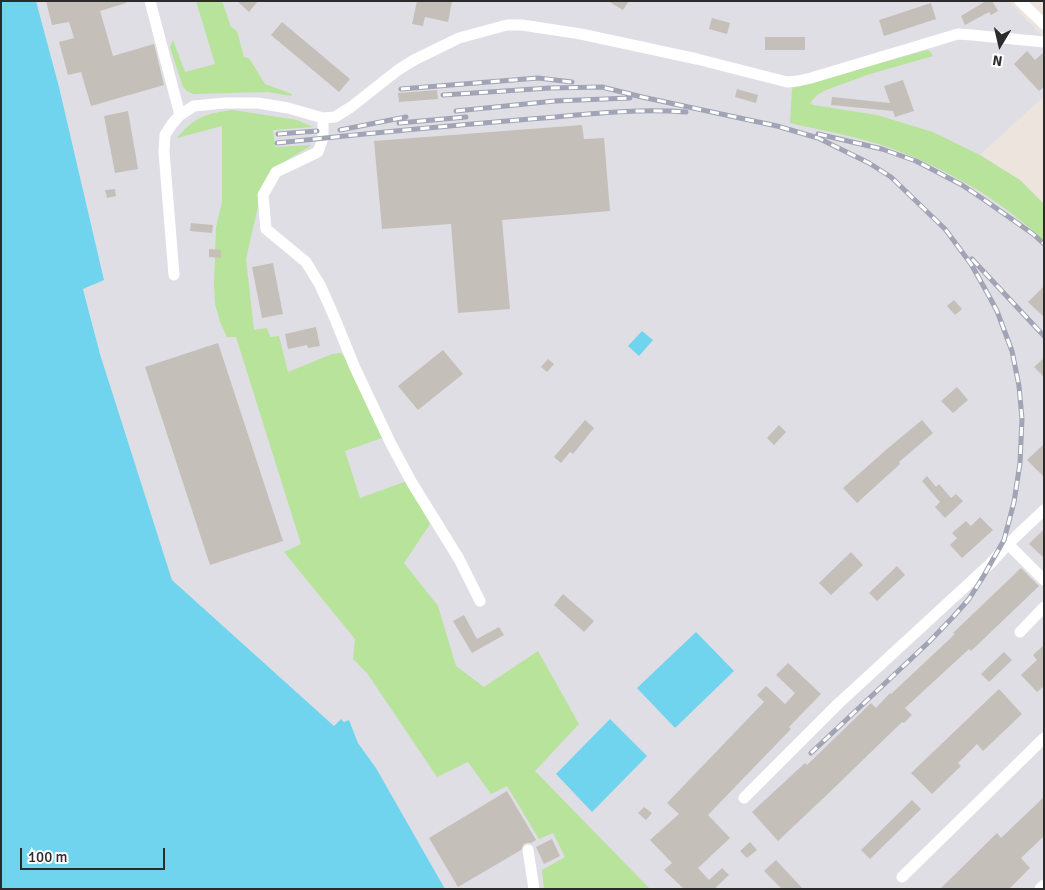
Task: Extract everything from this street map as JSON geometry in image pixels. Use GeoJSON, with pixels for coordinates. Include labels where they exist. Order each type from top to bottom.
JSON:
{"type":"FeatureCollection","features":[{"type":"Feature","properties":{"kind":"street"},"geometry":{"type":"LineString","coordinates":[[150,1],[180,115]]}},
{"type":"Feature","properties":{"kind":"street"},"geometry":{"type":"LineString","coordinates":[[1020,1],[1044,24]]}},
{"type":"Feature","properties":{"kind":"street"},"geometry":{"type":"LineString","coordinates":[[174,275],[164,152],[165,135],[180,115],[194,106],[225,103],[258,103],[288,108],[323,118],[335,117],[346,111],[398,70],[414,60],[459,38],[507,25],[522,25],[581,34],[697,59],[787,82],[811,78],[958,34],[1044,42]]}},
{"type":"Feature","properties":{"kind":"street"},"geometry":{"type":"LineString","coordinates":[[323,118],[323,138],[318,152],[276,172],[264,195],[266,228],[306,262],[320,285],[355,368],[391,444],[412,483],[459,559],[480,601]]}},
{"type":"Feature","properties":{"kind":"street"},"geometry":{"type":"LineString","coordinates":[[744,798],[839,703],[990,564],[1044,510]]}},
{"type":"Feature","properties":{"kind":"street"},"geometry":{"type":"LineString","coordinates":[[1008,544],[1044,580]]}},
{"type":"Feature","properties":{"kind":"street"},"geometry":{"type":"LineString","coordinates":[[1020,632],[1044,607]]}},
{"type":"Feature","properties":{"kind":"street"},"geometry":{"type":"LineString","coordinates":[[902,877],[1044,738]]}},
{"type":"Feature","properties":{"kind":"street"},"geometry":{"type":"LineString","coordinates":[[528,850],[534,889]]}},
{"type":"Feature","properties":{"kind":"street"},"geometry":{"type":"LineString","coordinates":[[1040,889],[1044,885]]}},
{"type":"Feature","properties":{"kind":"shaded area"},"geometry":{"type":"Polygon","coordinates":[[[36,1],[1009,1],[1044,38],[1044,96],[980,155],[1020,180],[1044,204],[1044,889],[445,889],[376,768],[358,743],[349,720],[344,722],[342,719],[335,727],[172,580],[100,354],[83,288],[104,279],[59,87],[36,1]]]}},
{"type":"Feature","properties":{"kind":"green space"},"geometry":{"type":"Polygon","coordinates":[[[196,1],[222,1],[231,27],[237,31],[244,57],[249,58],[265,84],[292,94],[291,96],[268,92],[194,94],[188,92],[183,87],[170,47],[173,40],[185,72],[215,64],[196,1]]]}},
{"type":"Feature","properties":{"kind":"green space"},"geometry":{"type":"Polygon","coordinates":[[[927,50],[933,56],[870,74],[826,90],[817,95],[810,103],[877,115],[933,132],[980,155],[1020,180],[1044,204],[1044,241],[1010,212],[991,199],[932,165],[878,144],[790,123],[792,89],[796,86],[927,50]]]}},
{"type":"Feature","properties":{"kind":"green space"},"geometry":{"type":"Polygon","coordinates":[[[233,110],[297,120],[313,127],[273,130],[275,147],[312,145],[284,162],[272,172],[262,189],[246,259],[254,330],[267,328],[270,337],[279,336],[288,372],[332,354],[341,353],[345,358],[382,438],[345,451],[360,498],[407,481],[430,524],[404,563],[438,606],[456,666],[484,687],[538,651],[579,724],[535,771],[650,889],[544,889],[542,870],[565,857],[553,833],[539,839],[507,786],[491,794],[468,762],[437,777],[367,673],[353,659],[355,639],[284,552],[301,544],[236,337],[227,337],[215,304],[216,227],[222,202],[222,126],[177,138],[189,125],[202,117],[233,110]]]}},
{"type":"Feature","properties":{"kind":"water"},"geometry":{"type":"Polygon","coordinates":[[[1,1],[36,1],[59,87],[104,280],[83,289],[100,354],[172,580],[334,726],[341,719],[344,722],[349,720],[358,743],[376,768],[445,889],[1,889],[1,1]]]}},
{"type":"Feature","properties":{"kind":"water"},"geometry":{"type":"Polygon","coordinates":[[[642,331],[653,340],[639,356],[628,346],[642,331]]]}},
{"type":"Feature","properties":{"kind":"water"},"geometry":{"type":"Polygon","coordinates":[[[696,632],[734,671],[675,728],[637,688],[696,632]]]}},
{"type":"Feature","properties":{"kind":"water"},"geometry":{"type":"Polygon","coordinates":[[[610,719],[647,756],[592,812],[556,774],[610,719]]]}},
{"type":"Feature","properties":{"kind":"building"},"geometry":{"type":"Polygon","coordinates":[[[46,1],[126,1],[126,3],[100,11],[113,56],[154,44],[164,85],[91,106],[81,72],[68,75],[59,42],[74,38],[69,22],[52,25],[46,1]]]}},
{"type":"Feature","properties":{"kind":"building"},"geometry":{"type":"Polygon","coordinates":[[[237,1],[258,1],[249,12],[237,1]]]}},
{"type":"Feature","properties":{"kind":"building"},"geometry":{"type":"Polygon","coordinates":[[[417,1],[452,1],[448,22],[425,17],[423,26],[412,24],[417,1]]]}},
{"type":"Feature","properties":{"kind":"building"},"geometry":{"type":"Polygon","coordinates":[[[608,1],[629,1],[623,10],[608,1]]]}},
{"type":"Feature","properties":{"kind":"building"},"geometry":{"type":"Polygon","coordinates":[[[986,1],[992,1],[998,11],[991,15],[989,12],[965,25],[961,16],[986,1]]]}},
{"type":"Feature","properties":{"kind":"building"},"geometry":{"type":"Polygon","coordinates":[[[931,3],[936,19],[884,36],[879,20],[931,3]]]}},
{"type":"Feature","properties":{"kind":"building"},"geometry":{"type":"Polygon","coordinates":[[[712,18],[730,23],[727,34],[709,29],[712,18]]]}},
{"type":"Feature","properties":{"kind":"building"},"geometry":{"type":"Polygon","coordinates":[[[282,22],[350,79],[339,92],[271,35],[282,22]]]}},
{"type":"Feature","properties":{"kind":"building"},"geometry":{"type":"Polygon","coordinates":[[[765,37],[805,37],[805,50],[765,50],[765,37]]]}},
{"type":"Feature","properties":{"kind":"building"},"geometry":{"type":"Polygon","coordinates":[[[1027,51],[1035,60],[1044,52],[1044,87],[1039,91],[1014,64],[1027,51]]]}},
{"type":"Feature","properties":{"kind":"building"},"geometry":{"type":"Polygon","coordinates":[[[903,80],[914,111],[895,117],[893,111],[831,105],[832,97],[890,103],[884,86],[903,80]]]}},
{"type":"Feature","properties":{"kind":"building"},"geometry":{"type":"Polygon","coordinates":[[[737,89],[758,95],[756,103],[735,97],[737,89]]]}},
{"type":"Feature","properties":{"kind":"building"},"geometry":{"type":"Polygon","coordinates":[[[437,90],[438,99],[399,102],[398,93],[437,90]]]}},
{"type":"Feature","properties":{"kind":"building"},"geometry":{"type":"Polygon","coordinates":[[[128,111],[138,169],[115,173],[104,116],[128,111]]]}},
{"type":"Feature","properties":{"kind":"building"},"geometry":{"type":"Polygon","coordinates":[[[582,125],[584,139],[604,138],[610,211],[502,220],[510,309],[458,313],[451,224],[382,229],[374,141],[582,125]]]}},
{"type":"Feature","properties":{"kind":"building"},"geometry":{"type":"Polygon","coordinates":[[[115,189],[116,196],[107,198],[105,190],[115,189]]]}},
{"type":"Feature","properties":{"kind":"building"},"geometry":{"type":"Polygon","coordinates":[[[191,223],[213,225],[212,233],[190,231],[191,223]]]}},
{"type":"Feature","properties":{"kind":"building"},"geometry":{"type":"Polygon","coordinates":[[[209,249],[221,250],[221,258],[209,257],[209,249]]]}},
{"type":"Feature","properties":{"kind":"building"},"geometry":{"type":"Polygon","coordinates":[[[273,263],[283,314],[262,318],[252,267],[273,263]]]}},
{"type":"Feature","properties":{"kind":"building"},"geometry":{"type":"Polygon","coordinates":[[[1044,286],[1044,317],[1028,302],[1044,286]]]}},
{"type":"Feature","properties":{"kind":"building"},"geometry":{"type":"Polygon","coordinates":[[[954,300],[962,309],[955,315],[947,306],[954,300]]]}},
{"type":"Feature","properties":{"kind":"building"},"geometry":{"type":"Polygon","coordinates":[[[316,327],[320,346],[308,348],[307,345],[288,349],[285,334],[316,327]]]}},
{"type":"Feature","properties":{"kind":"building"},"geometry":{"type":"Polygon","coordinates":[[[218,343],[283,541],[210,565],[145,367],[218,343]]]}},
{"type":"Feature","properties":{"kind":"building"},"geometry":{"type":"Polygon","coordinates":[[[443,350],[463,374],[418,410],[398,386],[443,350]]]}},
{"type":"Feature","properties":{"kind":"building"},"geometry":{"type":"Polygon","coordinates":[[[1044,358],[1044,377],[1034,367],[1044,358]]]}},
{"type":"Feature","properties":{"kind":"building"},"geometry":{"type":"Polygon","coordinates":[[[548,359],[554,364],[547,372],[541,367],[548,359]]]}},
{"type":"Feature","properties":{"kind":"building"},"geometry":{"type":"Polygon","coordinates":[[[957,387],[968,400],[953,413],[941,401],[957,387]]]}},
{"type":"Feature","properties":{"kind":"building"},"geometry":{"type":"Polygon","coordinates":[[[585,420],[594,428],[573,454],[570,452],[561,463],[554,457],[585,420]]]}},
{"type":"Feature","properties":{"kind":"building"},"geometry":{"type":"Polygon","coordinates":[[[922,420],[933,433],[899,462],[900,464],[857,503],[843,488],[922,420]]]}},
{"type":"Feature","properties":{"kind":"building"},"geometry":{"type":"Polygon","coordinates":[[[779,425],[786,432],[774,445],[767,438],[779,425]]]}},
{"type":"Feature","properties":{"kind":"building"},"geometry":{"type":"Polygon","coordinates":[[[1044,444],[1044,477],[1027,460],[1044,444]]]}},
{"type":"Feature","properties":{"kind":"building"},"geometry":{"type":"Polygon","coordinates":[[[927,476],[936,487],[939,484],[951,498],[956,494],[963,501],[945,518],[935,507],[940,502],[922,481],[927,476]]]}},
{"type":"Feature","properties":{"kind":"building"},"geometry":{"type":"Polygon","coordinates":[[[980,517],[993,530],[962,558],[950,545],[957,538],[952,533],[966,521],[971,526],[980,517]]]}},
{"type":"Feature","properties":{"kind":"building"},"geometry":{"type":"Polygon","coordinates":[[[1044,529],[1044,558],[1029,544],[1044,529]]]}},
{"type":"Feature","properties":{"kind":"building"},"geometry":{"type":"Polygon","coordinates":[[[851,552],[863,565],[831,595],[819,583],[851,552]]]}},
{"type":"Feature","properties":{"kind":"building"},"geometry":{"type":"Polygon","coordinates":[[[897,566],[905,575],[877,601],[869,593],[897,566]]]}},
{"type":"Feature","properties":{"kind":"building"},"geometry":{"type":"Polygon","coordinates":[[[1021,568],[1039,586],[971,651],[969,649],[905,708],[912,715],[904,723],[902,722],[778,841],[752,812],[805,763],[807,765],[871,703],[876,708],[955,634],[953,633],[1021,568]]]}},
{"type":"Feature","properties":{"kind":"building"},"geometry":{"type":"Polygon","coordinates":[[[563,594],[594,621],[584,632],[554,605],[563,594]]]}},
{"type":"Feature","properties":{"kind":"building"},"geometry":{"type":"Polygon","coordinates":[[[464,615],[477,639],[499,627],[504,635],[472,653],[453,621],[464,615]]]}},
{"type":"Feature","properties":{"kind":"building"},"geometry":{"type":"Polygon","coordinates":[[[1044,645],[1044,686],[1037,692],[1021,675],[1037,660],[1033,655],[1044,645]]]}},
{"type":"Feature","properties":{"kind":"building"},"geometry":{"type":"Polygon","coordinates":[[[1004,652],[1012,660],[989,682],[981,674],[1004,652]]]}},
{"type":"Feature","properties":{"kind":"building"},"geometry":{"type":"Polygon","coordinates":[[[788,663],[821,694],[789,727],[791,729],[708,815],[730,838],[698,868],[709,880],[722,868],[729,875],[714,889],[684,889],[664,870],[672,863],[650,840],[679,814],[667,803],[764,702],[757,695],[766,686],[785,704],[795,693],[776,675],[788,663]]]}},
{"type":"Feature","properties":{"kind":"building"},"geometry":{"type":"Polygon","coordinates":[[[999,689],[1022,714],[983,751],[977,744],[958,763],[961,766],[932,794],[911,773],[999,689]]]}},
{"type":"Feature","properties":{"kind":"building"},"geometry":{"type":"Polygon","coordinates":[[[507,791],[536,840],[524,844],[521,850],[458,887],[429,838],[507,791]]]}},
{"type":"Feature","properties":{"kind":"building"},"geometry":{"type":"Polygon","coordinates":[[[1044,797],[1044,836],[1021,858],[1030,868],[1009,889],[940,889],[997,833],[1001,838],[1044,797]]]}},
{"type":"Feature","properties":{"kind":"building"},"geometry":{"type":"Polygon","coordinates":[[[912,800],[921,809],[870,859],[861,850],[912,800]]]}},
{"type":"Feature","properties":{"kind":"building"},"geometry":{"type":"Polygon","coordinates":[[[644,807],[652,813],[646,820],[638,813],[644,807]]]}},
{"type":"Feature","properties":{"kind":"building"},"geometry":{"type":"Polygon","coordinates":[[[552,839],[560,856],[544,864],[536,847],[552,839]]]}},
{"type":"Feature","properties":{"kind":"building"},"geometry":{"type":"Polygon","coordinates":[[[750,842],[757,850],[747,858],[740,851],[750,842]]]}},
{"type":"Feature","properties":{"kind":"building"},"geometry":{"type":"Polygon","coordinates":[[[776,860],[803,889],[782,889],[764,871],[776,860]]]}},
{"type":"Feature","properties":{"kind":"railway"},"geometry":{"type":"LineString","coordinates":[[401,89],[538,78],[572,82]]}},
{"type":"Feature","properties":{"kind":"railway"},"geometry":{"type":"LineString","coordinates":[[443,95],[550,88],[602,87],[777,126],[818,138],[869,163],[891,177],[945,229],[971,264],[989,296],[997,311],[1012,351],[1019,386],[1022,419],[1020,463],[1014,502],[1004,540],[969,599],[953,617],[811,753]]}},
{"type":"Feature","properties":{"kind":"railway"},"geometry":{"type":"LineString","coordinates":[[456,111],[555,101],[630,98]]}},
{"type":"Feature","properties":{"kind":"railway"},"geometry":{"type":"LineString","coordinates":[[277,143],[588,114],[628,111],[686,112]]}},
{"type":"Feature","properties":{"kind":"railway"},"geometry":{"type":"LineString","coordinates":[[340,130],[406,117]]}},
{"type":"Feature","properties":{"kind":"railway"},"geometry":{"type":"LineString","coordinates":[[399,123],[466,117]]}},
{"type":"Feature","properties":{"kind":"railway"},"geometry":{"type":"LineString","coordinates":[[278,134],[317,131]]}},
{"type":"Feature","properties":{"kind":"railway"},"geometry":{"type":"LineString","coordinates":[[818,134],[882,149],[916,161],[962,185],[1033,234],[1044,244]]}},
{"type":"Feature","properties":{"kind":"railway"},"geometry":{"type":"LineString","coordinates":[[972,259],[1044,336]]}}]}
